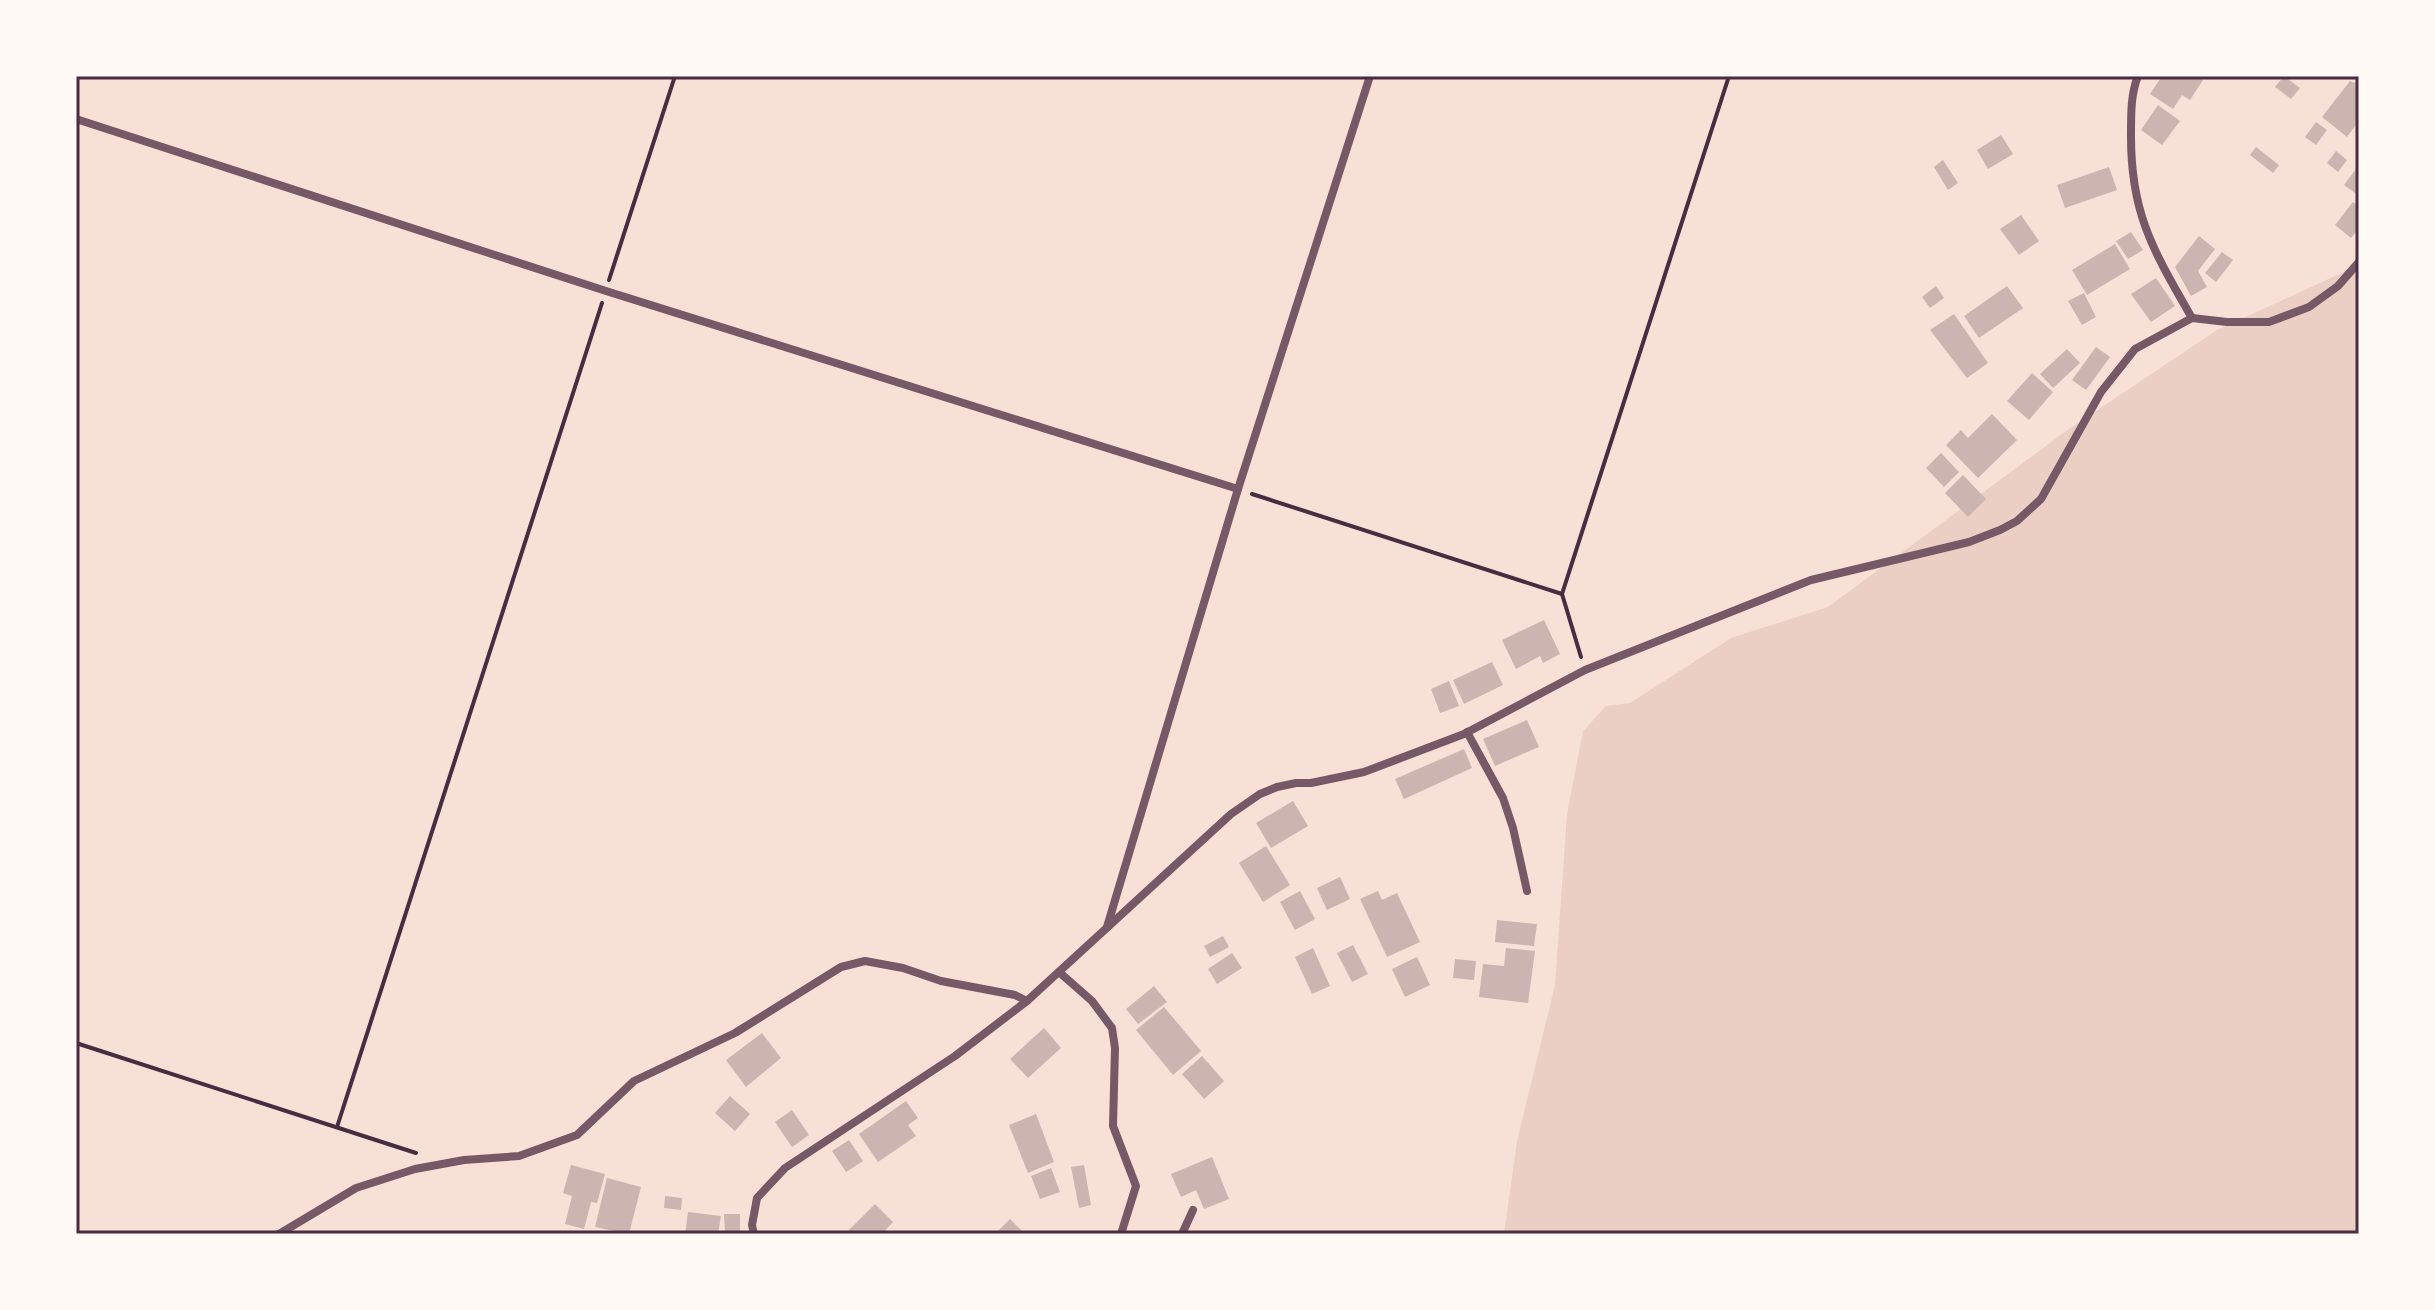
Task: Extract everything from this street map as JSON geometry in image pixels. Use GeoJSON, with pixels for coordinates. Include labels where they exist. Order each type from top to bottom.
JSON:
{"type":"FeatureCollection","features":[{"type":"Feature","properties":{"kind":"street"},"geometry":{"type":"LineString","coordinates":[[1107,928],[1238,489],[1370,76]]}},
{"type":"Feature","properties":{"kind":"street"},"geometry":{"type":"LineString","coordinates":[[2138,76],[2131,108],[2130,156],[2138,211],[2157,258],[2192,318]]}},
{"type":"Feature","properties":{"kind":"street"},"geometry":{"type":"LineString","coordinates":[[76,119],[606,291],[1238,489]]}},
{"type":"Feature","properties":{"kind":"street"},"geometry":{"type":"LineString","coordinates":[[754,1234],[752,1225],[757,1198],[785,1168],[955,1056],[1027,1001],[1231,814],[1260,794],[1286,785],[1364,772],[1467,732],[1585,670],[1811,580],[1969,542],[2017,521],[2041,499],[2089,411],[2123,361],[2135,349],[2192,318],[2269,322],[2309,307],[2338,286],[2359,262]]}},
{"type":"Feature","properties":{"kind":"street"},"geometry":{"type":"LineString","coordinates":[[1467,732],[1506,806],[1527,891]]}},
{"type":"Feature","properties":{"kind":"street"},"geometry":{"type":"LineString","coordinates":[[279,1234],[356,1188],[434,1165],[519,1156],[577,1135],[634,1081],[735,1033],[841,967],[865,961],[903,968],[941,981],[1015,995],[1027,1001]]}},
{"type":"Feature","properties":{"kind":"street"},"geometry":{"type":"LineString","coordinates":[[1059,972],[1092,1001],[1112,1028],[1115,1048],[1114,1136],[1136,1186],[1121,1234]]}},
{"type":"Feature","properties":{"kind":"street"},"geometry":{"type":"LineString","coordinates":[[1182,1234],[1193,1210]]}},
{"type":"Feature","properties":{"kind":"path"},"geometry":{"type":"LineString","coordinates":[[337,1127],[675,76]]}},
{"type":"Feature","properties":{"kind":"path"},"geometry":{"type":"LineString","coordinates":[[1585,670],[1562,594],[1729,76]]}},
{"type":"Feature","properties":{"kind":"path"},"geometry":{"type":"LineString","coordinates":[[1238,489],[1562,594]]}},
{"type":"Feature","properties":{"kind":"path"},"geometry":{"type":"LineString","coordinates":[[76,1043],[426,1156],[434,1165]]}},
{"type":"Feature","properties":{"kind":"shaded area"},"geometry":{"type":"Polygon","coordinates":[[[2348,270],[2359,274],[2359,1234],[1504,1234],[1517,1141],[1555,985],[1567,814],[1583,731],[1606,706],[1630,703],[1731,638],[1828,607],[2069,429],[2217,330],[2348,270]]]}},
{"type":"Feature","properties":{"kind":"building"},"geometry":{"type":"Polygon","coordinates":[[[2162,76],[2198,76],[2203,80],[2190,100],[2182,95],[2173,109],[2150,94],[2162,76]]]}},
{"type":"Feature","properties":{"kind":"building"},"geometry":{"type":"Polygon","coordinates":[[[2284,76],[2300,88],[2291,99],[2275,87],[2284,76]]]}},
{"type":"Feature","properties":{"kind":"building"},"geometry":{"type":"Polygon","coordinates":[[[2359,76],[2359,121],[2347,137],[2322,117],[2350,81],[2354,83],[2359,76]]]}},
{"type":"Feature","properties":{"kind":"building"},"geometry":{"type":"Polygon","coordinates":[[[2158,105],[2180,121],[2162,145],[2141,130],[2158,105]]]}},
{"type":"Feature","properties":{"kind":"building"},"geometry":{"type":"Polygon","coordinates":[[[2316,122],[2327,130],[2316,145],[2305,137],[2316,122]]]}},
{"type":"Feature","properties":{"kind":"building"},"geometry":{"type":"Polygon","coordinates":[[[2001,135],[2013,154],[1988,169],[1977,150],[2001,135]]]}},
{"type":"Feature","properties":{"kind":"building"},"geometry":{"type":"Polygon","coordinates":[[[2256,147],[2279,165],[2273,173],[2250,155],[2256,147]]]}},
{"type":"Feature","properties":{"kind":"building"},"geometry":{"type":"Polygon","coordinates":[[[2336,151],[2347,160],[2338,172],[2327,163],[2336,151]]]}},
{"type":"Feature","properties":{"kind":"building"},"geometry":{"type":"Polygon","coordinates":[[[1943,160],[1958,183],[1948,190],[1934,167],[1943,160]]]}},
{"type":"Feature","properties":{"kind":"building"},"geometry":{"type":"Polygon","coordinates":[[[2359,165],[2359,196],[2344,185],[2359,165]]]}},
{"type":"Feature","properties":{"kind":"building"},"geometry":{"type":"Polygon","coordinates":[[[2109,167],[2117,190],[2065,208],[2057,185],[2109,167]]]}},
{"type":"Feature","properties":{"kind":"building"},"geometry":{"type":"Polygon","coordinates":[[[2353,202],[2359,206],[2359,228],[2351,238],[2335,225],[2353,202]]]}},
{"type":"Feature","properties":{"kind":"building"},"geometry":{"type":"Polygon","coordinates":[[[2021,215],[2039,241],[2019,255],[2000,229],[2021,215]]]}},
{"type":"Feature","properties":{"kind":"building"},"geometry":{"type":"Polygon","coordinates":[[[2131,232],[2143,250],[2128,259],[2116,241],[2131,232]]]}},
{"type":"Feature","properties":{"kind":"building"},"geometry":{"type":"Polygon","coordinates":[[[2199,236],[2215,249],[2198,271],[2207,287],[2191,296],[2175,267],[2199,236]]]}},
{"type":"Feature","properties":{"kind":"building"},"geometry":{"type":"Polygon","coordinates":[[[2115,244],[2130,269],[2087,295],[2072,270],[2115,244]]]}},
{"type":"Feature","properties":{"kind":"building"},"geometry":{"type":"Polygon","coordinates":[[[2222,252],[2233,260],[2216,282],[2205,273],[2222,252]]]}},
{"type":"Feature","properties":{"kind":"building"},"geometry":{"type":"Polygon","coordinates":[[[2156,278],[2175,306],[2151,322],[2131,294],[2156,278]]]}},
{"type":"Feature","properties":{"kind":"building"},"geometry":{"type":"Polygon","coordinates":[[[1936,286],[1944,298],[1930,308],[1922,297],[1936,286]]]}},
{"type":"Feature","properties":{"kind":"building"},"geometry":{"type":"Polygon","coordinates":[[[2007,286],[2023,308],[1979,338],[1964,316],[2007,286]]]}},
{"type":"Feature","properties":{"kind":"building"},"geometry":{"type":"Polygon","coordinates":[[[2084,293],[2096,317],[2082,325],[2068,301],[2084,293]]]}},
{"type":"Feature","properties":{"kind":"building"},"geometry":{"type":"Polygon","coordinates":[[[1954,314],[1988,363],[1967,378],[1930,330],[1954,314]]]}},
{"type":"Feature","properties":{"kind":"building"},"geometry":{"type":"Polygon","coordinates":[[[2096,347],[2110,357],[2086,390],[2072,380],[2096,347]]]}},
{"type":"Feature","properties":{"kind":"building"},"geometry":{"type":"Polygon","coordinates":[[[2067,349],[2080,363],[2053,388],[2040,374],[2067,349]]]}},
{"type":"Feature","properties":{"kind":"building"},"geometry":{"type":"Polygon","coordinates":[[[2032,373],[2053,392],[2029,420],[2007,401],[2032,373]]]}},
{"type":"Feature","properties":{"kind":"building"},"geometry":{"type":"Polygon","coordinates":[[[1992,414],[2017,440],[1978,478],[1946,445],[1961,430],[1968,438],[1992,414]]]}},
{"type":"Feature","properties":{"kind":"building"},"geometry":{"type":"Polygon","coordinates":[[[1941,453],[1959,472],[1944,487],[1926,468],[1941,453]]]}},
{"type":"Feature","properties":{"kind":"building"},"geometry":{"type":"Polygon","coordinates":[[[1963,475],[1986,499],[1968,517],[1945,493],[1963,475]]]}},
{"type":"Feature","properties":{"kind":"building"},"geometry":{"type":"Polygon","coordinates":[[[1544,620],[1560,654],[1543,663],[1540,656],[1516,669],[1502,640],[1544,620]]]}},
{"type":"Feature","properties":{"kind":"building"},"geometry":{"type":"Polygon","coordinates":[[[1492,662],[1503,685],[1464,704],[1453,680],[1492,662]]]}},
{"type":"Feature","properties":{"kind":"building"},"geometry":{"type":"Polygon","coordinates":[[[1449,681],[1459,706],[1440,713],[1431,689],[1449,681]]]}},
{"type":"Feature","properties":{"kind":"building"},"geometry":{"type":"Polygon","coordinates":[[[1527,720],[1539,747],[1495,766],[1483,739],[1527,720]]]}},
{"type":"Feature","properties":{"kind":"building"},"geometry":{"type":"Polygon","coordinates":[[[1464,749],[1472,768],[1404,799],[1395,779],[1464,749]]]}},
{"type":"Feature","properties":{"kind":"building"},"geometry":{"type":"Polygon","coordinates":[[[1293,801],[1308,826],[1271,848],[1256,823],[1293,801]]]}},
{"type":"Feature","properties":{"kind":"building"},"geometry":{"type":"Polygon","coordinates":[[[1266,846],[1290,885],[1263,902],[1239,863],[1266,846]]]}},
{"type":"Feature","properties":{"kind":"building"},"geometry":{"type":"Polygon","coordinates":[[[1340,877],[1350,899],[1327,910],[1317,888],[1340,877]]]}},
{"type":"Feature","properties":{"kind":"building"},"geometry":{"type":"Polygon","coordinates":[[[1300,891],[1315,919],[1295,930],[1280,902],[1300,891]]]}},
{"type":"Feature","properties":{"kind":"building"},"geometry":{"type":"Polygon","coordinates":[[[1378,891],[1382,900],[1397,893],[1420,942],[1387,957],[1360,899],[1378,891]]]}},
{"type":"Feature","properties":{"kind":"building"},"geometry":{"type":"Polygon","coordinates":[[[1497,920],[1537,924],[1534,946],[1495,942],[1497,920]]]}},
{"type":"Feature","properties":{"kind":"building"},"geometry":{"type":"Polygon","coordinates":[[[1223,936],[1229,947],[1210,957],[1204,946],[1223,936]]]}},
{"type":"Feature","properties":{"kind":"building"},"geometry":{"type":"Polygon","coordinates":[[[1353,945],[1368,974],[1352,982],[1337,953],[1353,945]]]}},
{"type":"Feature","properties":{"kind":"building"},"geometry":{"type":"Polygon","coordinates":[[[1313,948],[1330,986],[1312,994],[1295,957],[1313,948]]]}},
{"type":"Feature","properties":{"kind":"building"},"geometry":{"type":"Polygon","coordinates":[[[1506,948],[1535,951],[1528,1003],[1479,997],[1483,964],[1504,966],[1506,948]]]}},
{"type":"Feature","properties":{"kind":"building"},"geometry":{"type":"Polygon","coordinates":[[[1232,953],[1242,968],[1217,984],[1208,969],[1232,953]]]}},
{"type":"Feature","properties":{"kind":"building"},"geometry":{"type":"Polygon","coordinates":[[[1417,957],[1430,985],[1405,997],[1392,969],[1417,957]]]}},
{"type":"Feature","properties":{"kind":"building"},"geometry":{"type":"Polygon","coordinates":[[[1455,959],[1476,961],[1474,980],[1453,978],[1455,959]]]}},
{"type":"Feature","properties":{"kind":"building"},"geometry":{"type":"Polygon","coordinates":[[[1154,986],[1167,1002],[1138,1024],[1126,1009],[1154,986]]]}},
{"type":"Feature","properties":{"kind":"building"},"geometry":{"type":"Polygon","coordinates":[[[1164,1007],[1201,1051],[1173,1075],[1136,1030],[1164,1007]]]}},
{"type":"Feature","properties":{"kind":"building"},"geometry":{"type":"Polygon","coordinates":[[[1044,1028],[1061,1048],[1028,1078],[1010,1059],[1044,1028]]]}},
{"type":"Feature","properties":{"kind":"building"},"geometry":{"type":"Polygon","coordinates":[[[762,1033],[781,1058],[746,1087],[726,1060],[762,1033]]]}},
{"type":"Feature","properties":{"kind":"building"},"geometry":{"type":"Polygon","coordinates":[[[1202,1056],[1224,1081],[1204,1099],[1182,1074],[1202,1056]]]}},
{"type":"Feature","properties":{"kind":"building"},"geometry":{"type":"Polygon","coordinates":[[[730,1096],[750,1114],[735,1131],[715,1113],[730,1096]]]}},
{"type":"Feature","properties":{"kind":"building"},"geometry":{"type":"Polygon","coordinates":[[[906,1101],[918,1118],[908,1125],[916,1136],[878,1162],[859,1134],[906,1101]]]}},
{"type":"Feature","properties":{"kind":"building"},"geometry":{"type":"Polygon","coordinates":[[[792,1110],[809,1135],[792,1147],[775,1122],[792,1110]]]}},
{"type":"Feature","properties":{"kind":"building"},"geometry":{"type":"Polygon","coordinates":[[[1036,1114],[1054,1162],[1028,1173],[1009,1125],[1036,1114]]]}},
{"type":"Feature","properties":{"kind":"building"},"geometry":{"type":"Polygon","coordinates":[[[849,1140],[863,1161],[846,1172],[832,1151],[849,1140]]]}},
{"type":"Feature","properties":{"kind":"building"},"geometry":{"type":"Polygon","coordinates":[[[1212,1157],[1229,1199],[1204,1209],[1196,1190],[1181,1197],[1171,1174],[1212,1157]]]}},
{"type":"Feature","properties":{"kind":"building"},"geometry":{"type":"Polygon","coordinates":[[[571,1165],[605,1174],[597,1203],[591,1202],[584,1229],[565,1224],[572,1196],[563,1193],[571,1165]]]}},
{"type":"Feature","properties":{"kind":"building"},"geometry":{"type":"Polygon","coordinates":[[[1084,1165],[1091,1205],[1079,1208],[1071,1167],[1084,1165]]]}},
{"type":"Feature","properties":{"kind":"building"},"geometry":{"type":"Polygon","coordinates":[[[1051,1168],[1060,1192],[1040,1199],[1031,1176],[1051,1168]]]}},
{"type":"Feature","properties":{"kind":"building"},"geometry":{"type":"Polygon","coordinates":[[[607,1178],[641,1187],[629,1234],[595,1227],[607,1178]]]}},
{"type":"Feature","properties":{"kind":"building"},"geometry":{"type":"Polygon","coordinates":[[[665,1196],[682,1198],[681,1210],[664,1208],[665,1196]]]}},
{"type":"Feature","properties":{"kind":"building"},"geometry":{"type":"Polygon","coordinates":[[[875,1204],[893,1222],[882,1234],[845,1234],[875,1204]]]}},
{"type":"Feature","properties":{"kind":"building"},"geometry":{"type":"Polygon","coordinates":[[[688,1212],[721,1216],[718,1234],[685,1234],[688,1212]]]}},
{"type":"Feature","properties":{"kind":"building"},"geometry":{"type":"Polygon","coordinates":[[[724,1214],[740,1214],[740,1234],[725,1234],[724,1214]]]}},
{"type":"Feature","properties":{"kind":"building"},"geometry":{"type":"Polygon","coordinates":[[[1010,1219],[1025,1234],[995,1234],[1010,1219]]]}}]}
